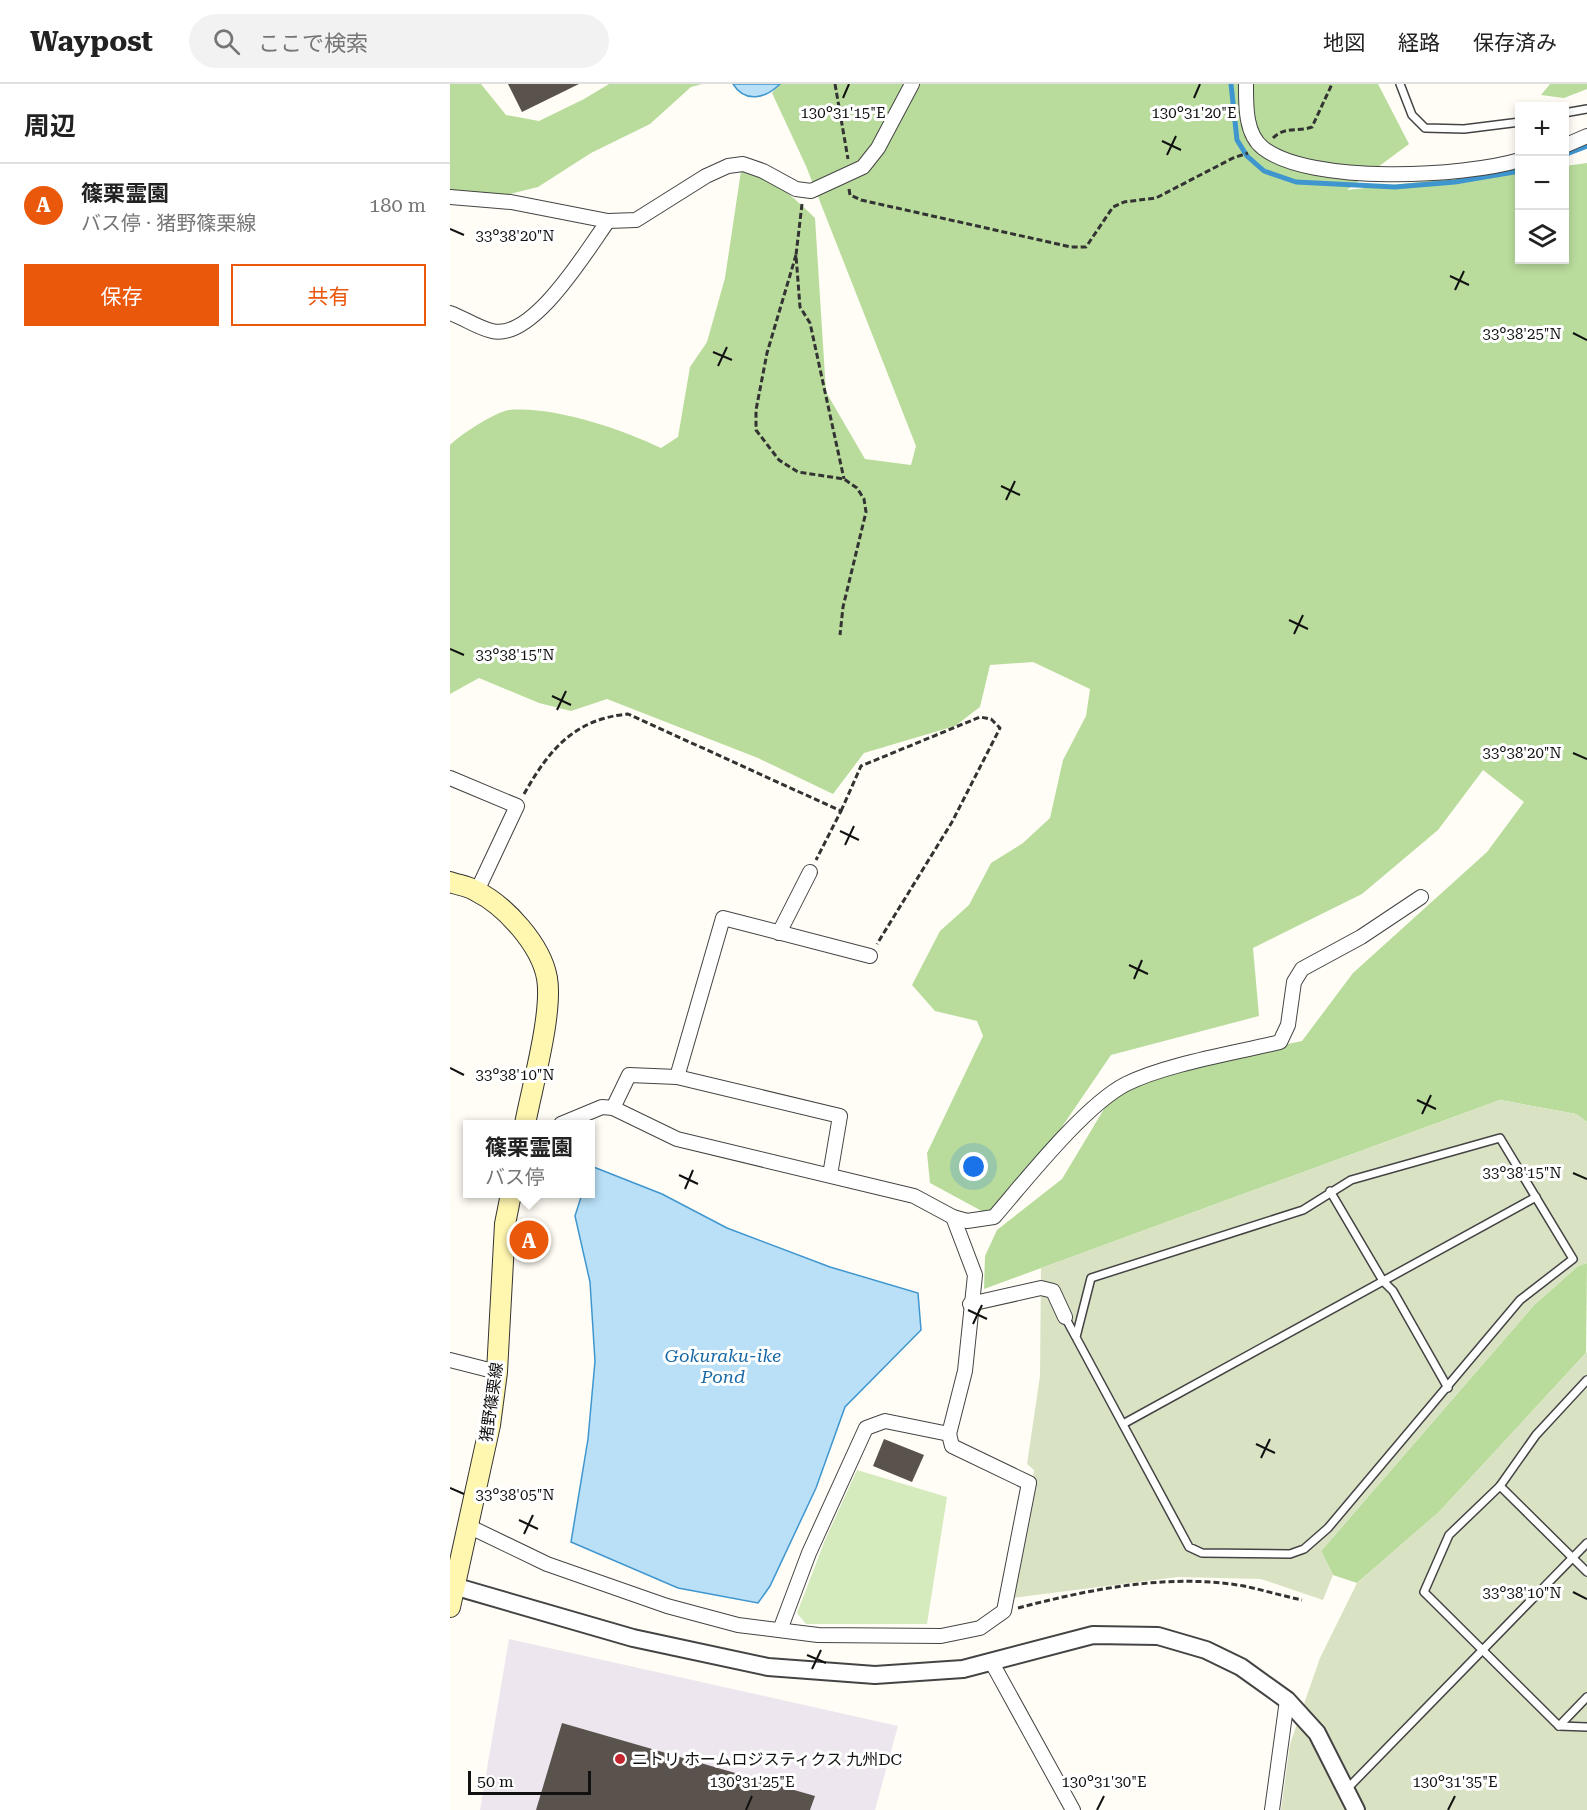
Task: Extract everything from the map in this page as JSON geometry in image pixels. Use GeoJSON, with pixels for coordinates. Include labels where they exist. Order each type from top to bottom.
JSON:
{"type":"FeatureCollection","features":[{"type":"Feature","properties":{"kind":"main road"},"geometry":{"type":"LineString","coordinates":[[450,882],[477,891],[516,922],[535,947],[547,979],[545,1024],[526,1120]]}},
{"type":"Feature","properties":{"kind":"main road","name":"猪野篠栗線"},"geometry":{"type":"LineString","coordinates":[[450,1608],[490,1425],[497,1372],[505,1224],[510,1198]]}},
{"type":"Feature","properties":{"kind":"street"},"geometry":{"type":"LineString","coordinates":[[450,197],[511,202],[608,221],[636,220],[706,176],[728,166],[743,164],[763,171],[796,189],[812,191],[848,176],[862,167],[878,148],[912,84]]}},
{"type":"Feature","properties":{"kind":"street"},"geometry":{"type":"LineString","coordinates":[[1246,84],[1246,113],[1254,138],[1263,148],[1294,164],[1338,172],[1442,173],[1500,166],[1515,162]]}},
{"type":"Feature","properties":{"kind":"street"},"geometry":{"type":"LineString","coordinates":[[1569,144],[1587,136]]}},
{"type":"Feature","properties":{"kind":"street"},"geometry":{"type":"LineString","coordinates":[[450,313],[494,332],[522,326],[549,302],[608,221]]}},
{"type":"Feature","properties":{"kind":"street"},"geometry":{"type":"LineString","coordinates":[[450,778],[517,806],[477,891]]}},
{"type":"Feature","properties":{"kind":"street"},"geometry":{"type":"LineString","coordinates":[[779,933],[810,872]]}},
{"type":"Feature","properties":{"kind":"street"},"geometry":{"type":"LineString","coordinates":[[572,1120],[602,1107],[614,1108],[677,1139],[914,1196],[953,1217],[967,1221],[994,1217],[1084,1118],[1124,1085],[1149,1074],[1280,1042],[1288,1025],[1294,982],[1302,969],[1361,937],[1421,897]]}},
{"type":"Feature","properties":{"kind":"street"},"geometry":{"type":"LineString","coordinates":[[677,1077],[723,918],[870,956]]}},
{"type":"Feature","properties":{"kind":"street"},"geometry":{"type":"LineString","coordinates":[[614,1108],[629,1075],[677,1077],[840,1116],[830,1175]]}},
{"type":"Feature","properties":{"kind":"street"},"geometry":{"type":"LineString","coordinates":[[468,1526],[548,1564],[667,1606],[738,1625],[818,1635],[941,1636],[980,1628],[1004,1611],[1029,1483],[952,1446],[949,1434],[965,1371],[970,1304],[975,1275],[953,1217]]}},
{"type":"Feature","properties":{"kind":"street"},"geometry":{"type":"LineString","coordinates":[[970,1304],[1041,1288],[1053,1291],[1065,1317]]}},
{"type":"Feature","properties":{"kind":"street"},"geometry":{"type":"LineString","coordinates":[[450,1360],[497,1372]]}},
{"type":"Feature","properties":{"kind":"street"},"geometry":{"type":"LineString","coordinates":[[780,1630],[808,1553],[866,1428],[885,1420],[949,1434]]}},
{"type":"Feature","properties":{"kind":"street"},"geometry":{"type":"LineString","coordinates":[[453,1586],[633,1638],[768,1667],[875,1675],[963,1669],[1093,1635],[1158,1636],[1206,1650],[1224,1658],[1242,1667],[1287,1700],[1317,1733],[1356,1810]]}},
{"type":"Feature","properties":{"kind":"street"},"geometry":{"type":"LineString","coordinates":[[991,1661],[1073,1810]]}},
{"type":"Feature","properties":{"kind":"street"},"geometry":{"type":"LineString","coordinates":[[1272,1810],[1287,1700]]}},
{"type":"Feature","properties":{"kind":"lane"},"geometry":{"type":"LineString","coordinates":[[1400,84],[1412,115],[1425,128],[1464,129],[1515,123]]}},
{"type":"Feature","properties":{"kind":"lane"},"geometry":{"type":"LineString","coordinates":[[1569,112],[1587,109]]}},
{"type":"Feature","properties":{"kind":"lane"},"geometry":{"type":"LineString","coordinates":[[1065,1317],[1189,1547],[1202,1553],[1290,1554],[1305,1549],[1328,1528],[1520,1300],[1573,1259],[1500,1138],[1351,1180],[1330,1191],[1304,1210],[1091,1278],[1076,1337]]}},
{"type":"Feature","properties":{"kind":"lane"},"geometry":{"type":"LineString","coordinates":[[1330,1191],[1383,1281],[1393,1291],[1448,1388]]}},
{"type":"Feature","properties":{"kind":"lane"},"geometry":{"type":"LineString","coordinates":[[1123,1424],[1536,1197]]}},
{"type":"Feature","properties":{"kind":"lane"},"geometry":{"type":"LineString","coordinates":[[1587,1380],[1536,1435],[1500,1486],[1449,1534],[1424,1592],[1484,1649],[1559,1726],[1587,1727]]}},
{"type":"Feature","properties":{"kind":"lane"},"geometry":{"type":"LineString","coordinates":[[1500,1486],[1587,1572]]}},
{"type":"Feature","properties":{"kind":"lane"},"geometry":{"type":"LineString","coordinates":[[1346,1790],[1587,1543]]}},
{"type":"Feature","properties":{"kind":"lane"},"geometry":{"type":"LineString","coordinates":[[1559,1726],[1587,1697]]}},
{"type":"Feature","properties":{"kind":"path"},"geometry":{"type":"LineString","coordinates":[[835,84],[848,154],[850,195],[861,200],[1071,248],[1086,247],[1113,207],[1124,202],[1156,198],[1233,158],[1263,148],[1276,134],[1285,129],[1303,130],[1312,127],[1332,84]]}},
{"type":"Feature","properties":{"kind":"path"},"geometry":{"type":"LineString","coordinates":[[804,190],[796,255],[767,352],[756,410],[756,430],[780,460],[798,472],[844,480],[857,488],[864,499],[866,512],[843,607],[840,635]]}},
{"type":"Feature","properties":{"kind":"path"},"geometry":{"type":"LineString","coordinates":[[796,255],[800,307],[810,323],[844,480]]}},
{"type":"Feature","properties":{"kind":"path"},"geometry":{"type":"LineString","coordinates":[[517,806],[544,759],[561,744],[602,716],[628,714],[841,811]]}},
{"type":"Feature","properties":{"kind":"path"},"geometry":{"type":"LineString","coordinates":[[810,872],[861,766],[980,717],[991,719],[1000,728],[952,822],[870,956]]}},
{"type":"Feature","properties":{"kind":"path"},"geometry":{"type":"LineString","coordinates":[[1004,1611],[1124,1585],[1186,1582],[1243,1586],[1302,1600]]}},
{"type":"Feature","properties":{"kind":"shaded area"},"geometry":{"type":"Polygon","coordinates":[[[509,1639],[898,1726],[875,1810],[480,1810],[509,1639]]]}},
{"type":"Feature","properties":{"kind":"green space"},"geometry":{"type":"Polygon","coordinates":[[[450,84],[481,84],[506,115],[539,121],[609,84],[702,84],[691,87],[650,124],[591,153],[538,187],[502,196],[450,190],[450,84]]]}},
{"type":"Feature","properties":{"kind":"green space"},"geometry":{"type":"Polygon","coordinates":[[[780,84],[1378,84],[1409,144],[1347,190],[1515,171],[1515,264],[1569,264],[1569,165],[1587,163],[1587,1122],[1576,1114],[1500,1100],[984,1289],[985,1256],[997,1230],[1062,1179],[1122,1079],[1302,1041],[1353,973],[1487,852],[1524,802],[1483,770],[1438,830],[1362,894],[1253,948],[1259,1016],[1111,1055],[1006,1209],[991,1216],[930,1183],[927,1153],[983,1036],[977,1021],[935,1011],[912,985],[940,931],[969,905],[991,863],[1023,843],[1050,818],[1063,760],[1086,716],[1090,689],[1033,662],[990,665],[980,707],[955,726],[864,753],[833,794],[758,758],[607,699],[571,711],[539,703],[479,678],[450,694],[450,445],[478,424],[509,410],[546,412],[587,420],[627,433],[661,448],[678,437],[690,367],[707,342],[725,278],[741,171],[773,183],[815,218],[826,392],[865,459],[911,465],[916,446],[806,166],[772,93],[780,84]]]}},
{"type":"Feature","properties":{"kind":"green space"},"geometry":{"type":"Polygon","coordinates":[[[1550,84],[1587,84],[1587,89],[1564,98],[1541,95],[1550,84]]]}},
{"type":"Feature","properties":{"kind":"green space"},"geometry":{"type":"Polygon","coordinates":[[[1500,1100],[1576,1114],[1587,1122],[1587,1263],[1578,1266],[1534,1305],[1321,1551],[1333,1575],[1323,1600],[1261,1579],[1178,1577],[1013,1598],[1034,1470],[1027,1464],[1040,1376],[1041,1268],[1500,1100]]]}},
{"type":"Feature","properties":{"kind":"green space"},"geometry":{"type":"Polygon","coordinates":[[[1587,1263],[1586,1353],[1439,1512],[1357,1583],[1333,1575],[1321,1551],[1534,1305],[1578,1266],[1587,1263]]]}},
{"type":"Feature","properties":{"kind":"green space"},"geometry":{"type":"Polygon","coordinates":[[[1587,1352],[1587,1810],[1281,1810],[1290,1744],[1320,1658],[1357,1583],[1439,1512],[1587,1352]]]}},
{"type":"Feature","properties":{"kind":"green space"},"geometry":{"type":"Polygon","coordinates":[[[857,1470],[947,1497],[927,1624],[806,1624],[797,1613],[825,1540],[857,1470]]]}},
{"type":"Feature","properties":{"kind":"water"},"geometry":{"type":"Polygon","coordinates":[[[733,84],[780,84],[768,93],[755,97],[743,94],[733,84]]]}},
{"type":"Feature","properties":{"kind":"water","name":"Gokuraku-ike Pond"},"geometry":{"type":"Polygon","coordinates":[[[595,1168],[662,1194],[727,1228],[830,1267],[918,1293],[921,1330],[845,1407],[816,1488],[770,1586],[758,1603],[678,1588],[571,1542],[588,1439],[595,1361],[590,1282],[575,1216],[581,1198],[595,1198],[595,1168]]]}},
{"type":"Feature","properties":{"kind":"building"},"geometry":{"type":"Polygon","coordinates":[[[508,84],[579,84],[522,112],[508,84]]]}},
{"type":"Feature","properties":{"kind":"building"},"geometry":{"type":"Polygon","coordinates":[[[884,1439],[924,1455],[912,1482],[873,1466],[884,1439]]]}},
{"type":"Feature","properties":{"kind":"building","name":"ニトリ ホームロジスティクス 九州DC"},"geometry":{"type":"Polygon","coordinates":[[[562,1723],[815,1796],[810,1810],[536,1810],[562,1723]]]}},
{"type":"Feature","properties":{"kind":"waterway"},"geometry":{"type":"LineString","coordinates":[[1231,84],[1237,140],[1247,156],[1264,171],[1296,182],[1395,187],[1455,182],[1515,172]]}},
{"type":"Feature","properties":{"kind":"waterway"},"geometry":{"type":"LineString","coordinates":[[1569,153],[1587,146]]}},
{"type":"Feature","properties":{"kind":"place","name":"篠栗霊園"},"geometry":{"type":"Point","coordinates":[529,1240]}},
{"type":"Feature","properties":{"kind":"place","name":"ニトリ ホームロジスティクス 九州DC"},"geometry":{"type":"Point","coordinates":[620,1759]}}]}
